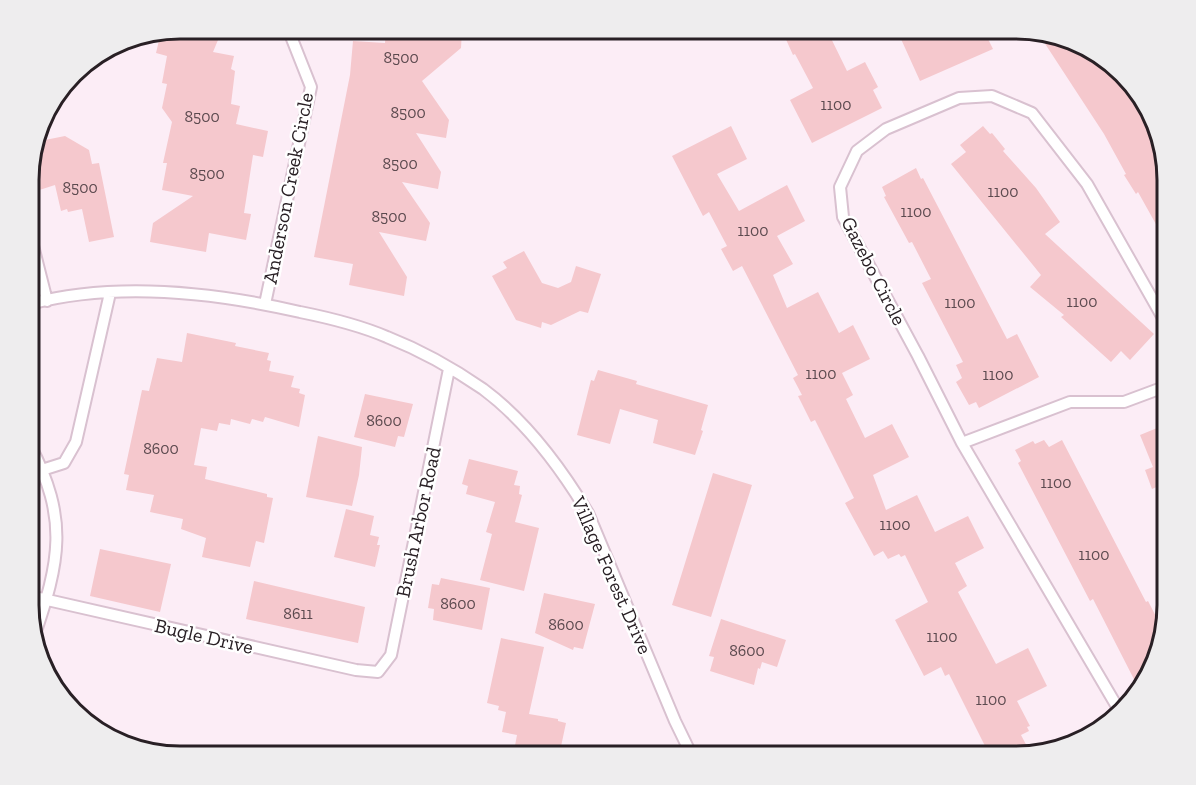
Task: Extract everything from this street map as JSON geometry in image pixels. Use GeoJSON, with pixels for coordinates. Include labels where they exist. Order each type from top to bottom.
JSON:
{"type":"FeatureCollection","features":[{"type":"Feature","properties":{"kind":"lane","name":"Anderson Creek Circle"},"geometry":{"type":"LineString","coordinates":[[265,304],[310,87],[292,39]]}},
{"type":"Feature","properties":{"kind":"lane","name":"Gazebo Circle"},"geometry":{"type":"LineString","coordinates":[[1116,704],[962,443],[843,217],[840,187],[857,151],[886,129],[959,98],[992,96],[1032,113],[1087,184],[1157,307]]}},
{"type":"Feature","properties":{"kind":"lane"},"geometry":{"type":"LineString","coordinates":[[39,269],[47,301]]}},
{"type":"Feature","properties":{"kind":"lane","name":"Village Forest Drive"},"geometry":{"type":"LineString","coordinates":[[39,302],[134,292],[210,295],[265,304],[364,328],[413,348],[483,389],[528,432],[572,486],[588,513],[602,541],[687,746]]}},
{"type":"Feature","properties":{"kind":"lane"},"geometry":{"type":"LineString","coordinates":[[42,470],[64,463],[76,442],[110,293]]}},
{"type":"Feature","properties":{"kind":"lane","name":"Brush Arbor Road"},"geometry":{"type":"LineString","coordinates":[[378,672],[391,655],[449,369]]}},
{"type":"Feature","properties":{"kind":"lane"},"geometry":{"type":"LineString","coordinates":[[962,443],[1070,402],[1124,402],[1157,390]]}},
{"type":"Feature","properties":{"kind":"lane"},"geometry":{"type":"LineString","coordinates":[[39,464],[54,502],[58,539],[57,557],[40,620]]}},
{"type":"Feature","properties":{"kind":"lane","name":"Bugle Drive"},"geometry":{"type":"LineString","coordinates":[[39,599],[344,668],[378,672]]}},
{"type":"Feature","properties":{"kind":"building"},"geometry":{"type":"Polygon","coordinates":[[[218,39],[213,52],[234,56],[231,69],[235,71],[231,104],[240,106],[236,124],[268,131],[263,157],[253,155],[244,213],[251,214],[246,240],[209,233],[206,252],[150,242],[153,223],[193,196],[162,190],[167,163],[163,163],[172,122],[162,108],[167,84],[162,83],[167,56],[156,53],[159,41],[218,39]]]}},
{"type":"Feature","properties":{"kind":"building"},"geometry":{"type":"Polygon","coordinates":[[[385,39],[462,39],[461,48],[422,81],[449,120],[446,138],[416,133],[441,172],[438,189],[402,182],[430,223],[426,241],[379,232],[407,277],[404,296],[349,285],[353,264],[314,257],[350,75],[353,41],[385,43],[385,39]]]}},
{"type":"Feature","properties":{"kind":"building"},"geometry":{"type":"Polygon","coordinates":[[[786,39],[831,39],[847,71],[865,62],[878,87],[873,90],[882,108],[812,143],[790,100],[813,88],[795,54],[793,55],[786,39]]]}},
{"type":"Feature","properties":{"kind":"building"},"geometry":{"type":"Polygon","coordinates":[[[901,39],[988,39],[993,49],[920,81],[901,39]]]}},
{"type":"Feature","properties":{"kind":"building"},"geometry":{"type":"Polygon","coordinates":[[[1044,42],[1078,54],[1094,63],[1122,87],[1138,110],[1146,126],[1156,162],[1157,226],[1138,192],[1136,194],[1124,175],[1126,174],[1104,134],[1044,42]]]}},
{"type":"Feature","properties":{"kind":"building"},"geometry":{"type":"Polygon","coordinates":[[[731,126],[747,159],[717,174],[739,211],[787,185],[805,221],[777,236],[793,264],[773,275],[787,308],[818,292],[839,333],[853,325],[870,359],[842,373],[853,395],[846,399],[865,438],[892,424],[909,457],[873,475],[886,510],[917,495],[935,532],[968,516],[984,548],[955,563],[967,586],[958,592],[996,664],[1028,648],[1047,686],[1017,701],[1030,726],[1027,727],[1029,731],[1021,735],[1027,746],[985,746],[949,674],[945,676],[941,667],[924,676],[895,620],[928,602],[905,555],[901,557],[899,554],[888,559],[883,551],[874,556],[845,503],[854,498],[815,420],[811,422],[798,396],[802,395],[793,378],[798,375],[742,266],[733,271],[721,249],[727,246],[709,212],[703,216],[672,156],[731,126]]]}},
{"type":"Feature","properties":{"kind":"building"},"geometry":{"type":"Polygon","coordinates":[[[983,126],[1005,149],[1003,151],[1036,188],[1060,222],[1045,234],[1154,334],[1130,360],[1121,351],[1111,362],[1061,317],[1064,315],[1030,287],[1041,275],[951,164],[966,152],[960,145],[983,126]]]}},
{"type":"Feature","properties":{"kind":"building"},"geometry":{"type":"Polygon","coordinates":[[[65,136],[89,150],[92,164],[99,163],[114,237],[89,242],[82,209],[61,211],[55,185],[39,190],[40,162],[45,140],[65,136]]]}},
{"type":"Feature","properties":{"kind":"building"},"geometry":{"type":"Polygon","coordinates":[[[916,168],[1007,339],[1017,334],[1039,377],[979,408],[976,402],[969,405],[956,382],[962,378],[956,365],[963,362],[922,283],[931,279],[912,242],[909,243],[884,197],[886,196],[882,187],[916,168]]]}},
{"type":"Feature","properties":{"kind":"building"},"geometry":{"type":"Polygon","coordinates":[[[524,251],[542,283],[558,288],[571,282],[576,266],[601,274],[588,313],[580,311],[551,325],[542,322],[541,328],[516,320],[492,276],[507,268],[503,262],[524,251]]]}},
{"type":"Feature","properties":{"kind":"building"},"geometry":{"type":"Polygon","coordinates":[[[187,333],[236,343],[235,346],[269,353],[267,360],[271,361],[269,371],[294,376],[291,387],[300,389],[299,393],[305,395],[299,427],[265,417],[263,422],[252,419],[250,424],[231,419],[230,425],[219,423],[217,431],[201,428],[194,465],[207,467],[205,479],[267,494],[267,497],[273,498],[264,543],[256,541],[250,567],[202,557],[206,538],[181,529],[183,519],[150,512],[154,495],[126,490],[129,475],[124,474],[142,390],[149,391],[157,358],[182,362],[187,333]]]}},
{"type":"Feature","properties":{"kind":"building"},"geometry":{"type":"Polygon","coordinates":[[[598,370],[637,381],[636,384],[708,405],[695,455],[653,443],[658,420],[620,409],[610,444],[577,435],[591,380],[594,381],[598,370]]]}},
{"type":"Feature","properties":{"kind":"building"},"geometry":{"type":"Polygon","coordinates":[[[365,394],[413,404],[404,437],[398,436],[395,447],[354,437],[365,394]]]}},
{"type":"Feature","properties":{"kind":"building"},"geometry":{"type":"Polygon","coordinates":[[[1157,428],[1157,487],[1152,489],[1145,470],[1153,467],[1140,435],[1157,428]]]}},
{"type":"Feature","properties":{"kind":"building"},"geometry":{"type":"Polygon","coordinates":[[[318,436],[362,447],[352,506],[306,497],[318,436]]]}},
{"type":"Feature","properties":{"kind":"building"},"geometry":{"type":"Polygon","coordinates":[[[1044,440],[1049,447],[1062,440],[1146,602],[1148,601],[1156,617],[1149,650],[1135,680],[1093,599],[1090,601],[1018,463],[1021,461],[1015,450],[1033,441],[1035,444],[1044,440]]]}},
{"type":"Feature","properties":{"kind":"building"},"geometry":{"type":"Polygon","coordinates":[[[469,459],[518,471],[514,485],[520,486],[519,494],[522,495],[515,522],[539,528],[524,591],[480,580],[492,534],[486,532],[495,502],[466,494],[468,486],[462,484],[469,459]]]}},
{"type":"Feature","properties":{"kind":"building"},"geometry":{"type":"Polygon","coordinates":[[[713,473],[752,485],[711,617],[672,605],[713,473]]]}},
{"type":"Feature","properties":{"kind":"building"},"geometry":{"type":"Polygon","coordinates":[[[346,509],[374,516],[370,535],[379,537],[377,545],[380,545],[375,567],[334,557],[346,509]]]}},
{"type":"Feature","properties":{"kind":"building"},"geometry":{"type":"Polygon","coordinates":[[[100,549],[171,564],[160,612],[90,596],[100,549]]]}},
{"type":"Feature","properties":{"kind":"building"},"geometry":{"type":"Polygon","coordinates":[[[441,578],[490,588],[482,630],[433,620],[434,609],[428,608],[432,584],[439,585],[441,578]]]}},
{"type":"Feature","properties":{"kind":"building"},"geometry":{"type":"Polygon","coordinates":[[[254,581],[365,607],[358,643],[246,619],[254,581]]]}},
{"type":"Feature","properties":{"kind":"building"},"geometry":{"type":"Polygon","coordinates":[[[544,593],[595,604],[583,649],[574,647],[573,650],[535,633],[544,593]]]}},
{"type":"Feature","properties":{"kind":"building"},"geometry":{"type":"Polygon","coordinates":[[[721,619],[786,640],[777,667],[762,662],[760,669],[758,668],[754,685],[710,671],[714,657],[709,656],[721,619]]]}},
{"type":"Feature","properties":{"kind":"building"},"geometry":{"type":"Polygon","coordinates":[[[501,638],[544,647],[529,714],[558,719],[566,723],[561,746],[515,746],[517,735],[502,732],[506,712],[498,710],[499,706],[487,703],[501,638]]]}}]}
